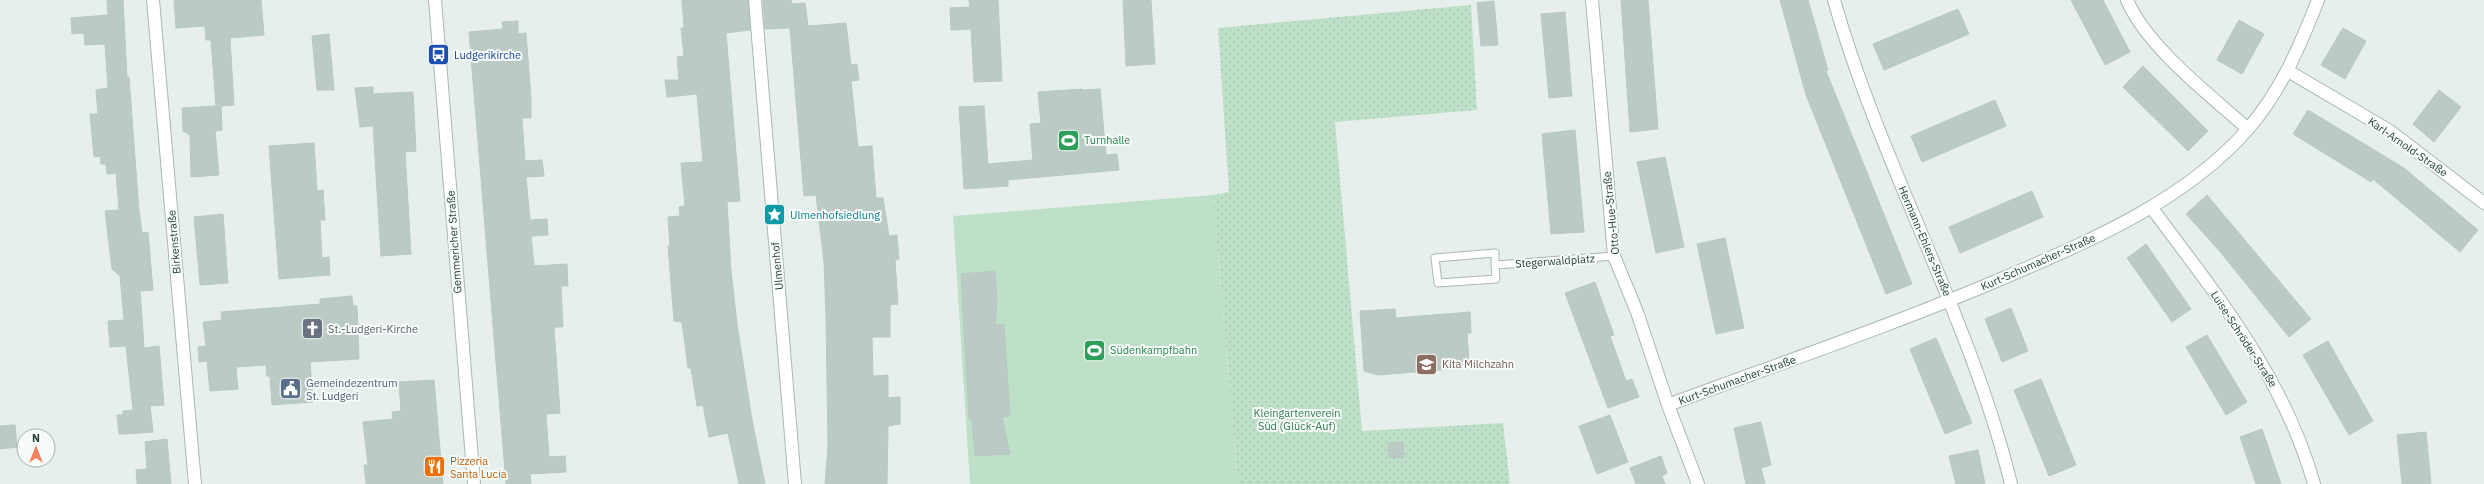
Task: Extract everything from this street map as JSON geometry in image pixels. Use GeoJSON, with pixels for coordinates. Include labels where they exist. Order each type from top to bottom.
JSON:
{"type":"FeatureCollection","features":[{"type":"Feature","properties":{"kind":"street","name":"Birkenstraße"},"geometry":{"type":"LineString","coordinates":[[153,0],[195,484]]}},
{"type":"Feature","properties":{"kind":"street","name":"Gemmericher Straße"},"geometry":{"type":"LineString","coordinates":[[435,0],[474,484]]}},
{"type":"Feature","properties":{"kind":"street","name":"Ulmenhof"},"geometry":{"type":"LineString","coordinates":[[755,0],[795,484]]}},
{"type":"Feature","properties":{"kind":"street","name":"Otto-Hue-Straße"},"geometry":{"type":"LineString","coordinates":[[1592,0],[1614,256],[1637,312],[1668,405],[1698,484]]}},
{"type":"Feature","properties":{"kind":"street","name":"Hermann-Ehlers-Straße"},"geometry":{"type":"LineString","coordinates":[[1834,0],[1868,102],[1950,301],[1994,419],[2011,484]]}},
{"type":"Feature","properties":{"kind":"street"},"geometry":{"type":"LineString","coordinates":[[2127,0],[2142,26],[2157,42],[2248,129]]}},
{"type":"Feature","properties":{"kind":"street","name":"Kurt-Schumacher-Straße"},"geometry":{"type":"LineString","coordinates":[[1668,405],[1950,301],[2073,248],[2151,207],[2224,154],[2248,129],[2270,101],[2288,71],[2318,0]]}},
{"type":"Feature","properties":{"kind":"street","name":"Karl-Arnold-Straße"},"geometry":{"type":"LineString","coordinates":[[2288,71],[2390,131],[2484,203]]}},
{"type":"Feature","properties":{"kind":"street","name":"Luise-Schröder-Straße"},"geometry":{"type":"LineString","coordinates":[[2151,207],[2231,316],[2268,374],[2291,418],[2314,484]]}},
{"type":"Feature","properties":{"kind":"lane"},"geometry":{"type":"LineString","coordinates":[[1495,253],[1496,265],[1496,279],[1438,283],[1435,258],[1495,253]]}},
{"type":"Feature","properties":{"kind":"lane","name":"Stegerwaldplatz"},"geometry":{"type":"LineString","coordinates":[[1496,265],[1614,256]]}},
{"type":"Feature","properties":{"kind":"green space","name":"Kleingartenverein Süd (Glück-Auf)"},"geometry":{"type":"Polygon","coordinates":[[[1471,5],[1477,110],[1335,122],[1362,431],[1503,423],[1510,484],[1238,484],[1213,195],[1229,192],[1218,28],[1471,5]]]}},
{"type":"Feature","properties":{"kind":"green space","name":"Südenkampfbahn"},"geometry":{"type":"Polygon","coordinates":[[[1213,195],[1238,484],[970,484],[953,216],[1213,195]]]}},
{"type":"Feature","properties":{"kind":"building"},"geometry":{"type":"Polygon","coordinates":[[[107,0],[123,0],[127,77],[129,77],[139,211],[142,233],[148,232],[153,290],[140,291],[144,348],[159,346],[164,405],[150,406],[153,432],[119,434],[117,415],[123,415],[123,411],[133,410],[126,346],[110,347],[108,321],[124,320],[120,276],[112,269],[105,211],[119,210],[116,173],[107,174],[106,164],[101,164],[100,156],[94,157],[90,114],[98,114],[96,90],[108,88],[105,44],[85,45],[84,33],[72,34],[71,18],[108,15],[107,0]]]}},
{"type":"Feature","properties":{"kind":"building"},"geometry":{"type":"Polygon","coordinates":[[[174,0],[261,0],[264,35],[230,38],[234,105],[221,106],[222,130],[215,131],[219,175],[191,177],[190,135],[183,131],[182,108],[216,106],[211,40],[206,40],[205,26],[176,28],[174,0]]]}},
{"type":"Feature","properties":{"kind":"building"},"geometry":{"type":"Polygon","coordinates":[[[682,0],[748,0],[750,30],[726,33],[740,201],[727,202],[731,270],[737,324],[752,420],[765,484],[739,484],[728,433],[709,437],[703,405],[697,406],[691,368],[688,368],[682,322],[674,321],[668,246],[670,246],[668,217],[680,216],[679,207],[685,206],[681,163],[703,162],[697,94],[667,97],[665,80],[679,80],[677,57],[684,56],[681,28],[684,28],[682,0]]]}},
{"type":"Feature","properties":{"kind":"building"},"geometry":{"type":"Polygon","coordinates":[[[763,0],[791,0],[792,4],[805,3],[808,26],[846,23],[851,65],[857,64],[859,80],[851,81],[858,147],[872,146],[876,198],[883,198],[889,236],[897,235],[899,259],[895,260],[898,304],[890,305],[890,337],[872,337],[873,376],[888,375],[888,398],[900,397],[900,424],[888,426],[887,484],[825,484],[828,446],[826,317],[824,262],[816,195],[804,196],[790,28],[765,29],[763,0]]]}},
{"type":"Feature","properties":{"kind":"building"},"geometry":{"type":"Polygon","coordinates":[[[969,0],[998,0],[1002,81],[974,82],[971,29],[951,30],[950,8],[970,7],[969,0]]]}},
{"type":"Feature","properties":{"kind":"building"},"geometry":{"type":"Polygon","coordinates":[[[1123,0],[1151,0],[1155,64],[1126,66],[1123,0]]]}},
{"type":"Feature","properties":{"kind":"building"},"geometry":{"type":"Polygon","coordinates":[[[1621,0],[1648,0],[1658,129],[1630,132],[1621,0]]]}},
{"type":"Feature","properties":{"kind":"building"},"geometry":{"type":"Polygon","coordinates":[[[1780,0],[1808,0],[1828,70],[1826,71],[1912,284],[1886,294],[1806,95],[1780,0]]]}},
{"type":"Feature","properties":{"kind":"building"},"geometry":{"type":"Polygon","coordinates":[[[2071,0],[2103,0],[2130,52],[2105,65],[2071,0]]]}},
{"type":"Feature","properties":{"kind":"building"},"geometry":{"type":"Polygon","coordinates":[[[1494,1],[1498,45],[1481,46],[1477,3],[1494,1]]]}},
{"type":"Feature","properties":{"kind":"building"},"geometry":{"type":"Polygon","coordinates":[[[1958,9],[1969,34],[1884,70],[1873,44],[1958,9]]]}},
{"type":"Feature","properties":{"kind":"building"},"geometry":{"type":"Polygon","coordinates":[[[1565,12],[1572,96],[1549,98],[1541,14],[1565,12]]]}},
{"type":"Feature","properties":{"kind":"building"},"geometry":{"type":"Polygon","coordinates":[[[2239,20],[2264,34],[2242,74],[2217,60],[2239,20]]]}},
{"type":"Feature","properties":{"kind":"building"},"geometry":{"type":"Polygon","coordinates":[[[518,21],[518,34],[526,33],[531,98],[531,118],[522,118],[525,161],[542,160],[544,176],[526,177],[530,220],[547,219],[548,235],[531,236],[534,266],[567,264],[568,286],[561,286],[563,327],[554,327],[560,413],[546,414],[549,457],[565,456],[566,472],[530,474],[531,484],[506,484],[469,32],[503,29],[502,22],[518,21]]]}},
{"type":"Feature","properties":{"kind":"building"},"geometry":{"type":"Polygon","coordinates":[[[2343,28],[2366,41],[2345,79],[2321,65],[2343,28]]]}},
{"type":"Feature","properties":{"kind":"building"},"geometry":{"type":"Polygon","coordinates":[[[329,34],[334,90],[317,90],[312,36],[329,34]]]}},
{"type":"Feature","properties":{"kind":"building"},"geometry":{"type":"Polygon","coordinates":[[[2143,66],[2208,131],[2188,151],[2123,87],[2143,66]]]}},
{"type":"Feature","properties":{"kind":"building"},"geometry":{"type":"Polygon","coordinates":[[[373,87],[373,94],[413,92],[416,151],[405,152],[411,254],[381,256],[373,126],[360,127],[355,88],[373,87]]]}},
{"type":"Feature","properties":{"kind":"building"},"geometry":{"type":"Polygon","coordinates":[[[1100,89],[1106,155],[1117,154],[1119,170],[1008,180],[1008,186],[964,189],[959,107],[984,106],[988,164],[1033,160],[1030,124],[1041,123],[1038,92],[1100,89]]]}},
{"type":"Feature","properties":{"kind":"building"},"geometry":{"type":"Polygon","coordinates":[[[2439,90],[2461,107],[2434,142],[2413,124],[2439,90]]]}},
{"type":"Feature","properties":{"kind":"building"},"geometry":{"type":"Polygon","coordinates":[[[1995,100],[2006,126],[1922,162],[1911,136],[1995,100]]]}},
{"type":"Feature","properties":{"kind":"building"},"geometry":{"type":"Polygon","coordinates":[[[2308,110],[2404,168],[2478,230],[2460,252],[2373,179],[2371,182],[2293,134],[2308,110]]]}},
{"type":"Feature","properties":{"kind":"building"},"geometry":{"type":"Polygon","coordinates":[[[1575,130],[1584,232],[1551,234],[1542,134],[1575,130]]]}},
{"type":"Feature","properties":{"kind":"building"},"geometry":{"type":"Polygon","coordinates":[[[314,143],[317,191],[323,190],[325,220],[320,220],[322,258],[329,257],[330,275],[279,279],[269,146],[314,143]]]}},
{"type":"Feature","properties":{"kind":"building"},"geometry":{"type":"Polygon","coordinates":[[[1665,157],[1684,247],[1656,253],[1637,162],[1665,157]]]}},
{"type":"Feature","properties":{"kind":"building"},"geometry":{"type":"Polygon","coordinates":[[[2032,191],[2043,217],[1960,253],[1949,227],[2032,191]]]}},
{"type":"Feature","properties":{"kind":"building"},"geometry":{"type":"Polygon","coordinates":[[[2207,195],[2311,319],[2289,337],[2217,248],[2186,214],[2207,195]]]}},
{"type":"Feature","properties":{"kind":"building"},"geometry":{"type":"Polygon","coordinates":[[[223,214],[228,283],[200,285],[194,217],[223,214]]]}},
{"type":"Feature","properties":{"kind":"building"},"geometry":{"type":"Polygon","coordinates":[[[1725,238],[1744,328],[1716,334],[1697,244],[1725,238]]]}},
{"type":"Feature","properties":{"kind":"building"},"geometry":{"type":"Polygon","coordinates":[[[2146,244],[2191,309],[2172,322],[2127,258],[2146,244]]]}},
{"type":"Feature","properties":{"kind":"building"},"geometry":{"type":"Polygon","coordinates":[[[995,271],[997,299],[995,325],[1004,324],[1010,416],[1002,417],[1010,454],[975,456],[972,419],[969,419],[961,274],[995,271]]]}},
{"type":"Feature","properties":{"kind":"building"},"geometry":{"type":"Polygon","coordinates":[[[1595,282],[1614,335],[1610,336],[1626,381],[1632,379],[1639,397],[1608,408],[1565,293],[1595,282]]]}},
{"type":"Feature","properties":{"kind":"building"},"geometry":{"type":"Polygon","coordinates":[[[352,296],[353,306],[357,306],[359,359],[310,362],[313,402],[272,405],[270,376],[267,376],[266,365],[236,367],[238,389],[210,391],[207,361],[199,362],[198,347],[206,346],[203,322],[222,320],[221,312],[320,304],[320,299],[352,296]]]}},
{"type":"Feature","properties":{"kind":"building"},"geometry":{"type":"Polygon","coordinates":[[[2011,308],[2028,351],[2002,362],[1985,319],[2011,308]]]}},
{"type":"Feature","properties":{"kind":"building"},"geometry":{"type":"Polygon","coordinates":[[[1395,309],[1396,318],[1470,312],[1471,333],[1467,333],[1469,362],[1465,368],[1378,375],[1364,371],[1360,311],[1395,309]]]}},
{"type":"Feature","properties":{"kind":"building"},"geometry":{"type":"Polygon","coordinates":[[[2207,335],[2247,402],[2226,415],[2186,347],[2207,335]]]}},
{"type":"Feature","properties":{"kind":"building"},"geometry":{"type":"Polygon","coordinates":[[[1936,338],[1972,423],[1945,434],[1910,349],[1936,338]]]}},
{"type":"Feature","properties":{"kind":"building"},"geometry":{"type":"Polygon","coordinates":[[[2328,341],[2373,421],[2349,435],[2303,355],[2328,341]]]}},
{"type":"Feature","properties":{"kind":"building"},"geometry":{"type":"Polygon","coordinates":[[[2041,379],[2076,465],[2049,476],[2014,390],[2041,379]]]}},
{"type":"Feature","properties":{"kind":"building"},"geometry":{"type":"Polygon","coordinates":[[[434,380],[443,484],[366,484],[364,465],[368,465],[363,422],[393,419],[392,412],[401,411],[399,382],[434,380]]]}},
{"type":"Feature","properties":{"kind":"building"},"geometry":{"type":"Polygon","coordinates":[[[1610,415],[1628,462],[1597,474],[1579,426],[1610,415]]]}},
{"type":"Feature","properties":{"kind":"building"},"geometry":{"type":"Polygon","coordinates":[[[1761,422],[1771,465],[1761,468],[1765,484],[1746,484],[1734,428],[1761,422]]]}},
{"type":"Feature","properties":{"kind":"building"},"geometry":{"type":"Polygon","coordinates":[[[15,425],[16,447],[0,449],[0,426],[15,425]]]}},
{"type":"Feature","properties":{"kind":"building"},"geometry":{"type":"Polygon","coordinates":[[[2262,429],[2281,484],[2256,484],[2240,437],[2262,429]]]}},
{"type":"Feature","properties":{"kind":"building"},"geometry":{"type":"Polygon","coordinates":[[[2426,432],[2431,484],[2402,484],[2397,435],[2426,432]]]}},
{"type":"Feature","properties":{"kind":"building"},"geometry":{"type":"Polygon","coordinates":[[[167,439],[171,484],[137,484],[136,470],[147,469],[145,442],[167,439]]]}},
{"type":"Feature","properties":{"kind":"building"},"geometry":{"type":"Polygon","coordinates":[[[1403,442],[1404,457],[1389,458],[1388,443],[1403,442]]]}},
{"type":"Feature","properties":{"kind":"building"},"geometry":{"type":"Polygon","coordinates":[[[1978,450],[1985,484],[1956,484],[1949,456],[1978,450]]]}},
{"type":"Feature","properties":{"kind":"building"},"geometry":{"type":"Polygon","coordinates":[[[1661,456],[1667,473],[1662,476],[1665,484],[1636,484],[1630,468],[1661,456]]]}},
{"type":"Feature","properties":{"kind":"place","name":"Ludgerikirche"},"geometry":{"type":"Point","coordinates":[439,55]}},
{"type":"Feature","properties":{"kind":"place","name":"Turnhalle"},"geometry":{"type":"Point","coordinates":[1068,140]}},
{"type":"Feature","properties":{"kind":"place","name":"Ulmenhofsiedlung"},"geometry":{"type":"Point","coordinates":[775,215]}},
{"type":"Feature","properties":{"kind":"place","name":"St.-Ludgeri-Kirche"},"geometry":{"type":"Point","coordinates":[313,329]}},
{"type":"Feature","properties":{"kind":"place","name":"Südenkampfbahn"},"geometry":{"type":"Point","coordinates":[1094,350]}},
{"type":"Feature","properties":{"kind":"place","name":"Kita Milchzahn"},"geometry":{"type":"Point","coordinates":[1427,364]}},
{"type":"Feature","properties":{"kind":"place","name":"Gemeindezentrum St. Ludgeri"},"geometry":{"type":"Point","coordinates":[291,389]}},
{"type":"Feature","properties":{"kind":"place","name":"Pizzeria Santa Lucia"},"geometry":{"type":"Point","coordinates":[434,467]}}]}
